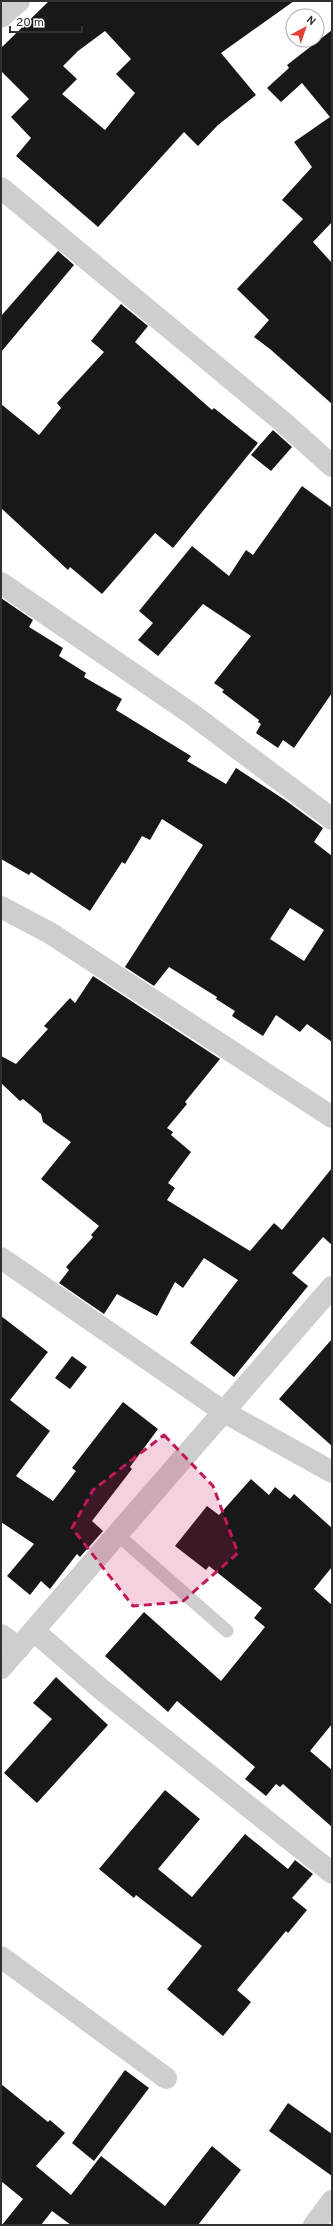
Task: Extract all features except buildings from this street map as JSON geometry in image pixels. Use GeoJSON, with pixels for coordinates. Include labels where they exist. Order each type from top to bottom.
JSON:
{"type":"FeatureCollection","features":[{"type":"Feature","properties":{"kind":"street"},"geometry":{"type":"LineString","coordinates":[[1,18],[19,1]]}},
{"type":"Feature","properties":{"kind":"street"},"geometry":{"type":"LineString","coordinates":[[1,188],[283,422],[332,466]]}},
{"type":"Feature","properties":{"kind":"street"},"geometry":{"type":"LineString","coordinates":[[1,583],[193,715],[332,819]]}},
{"type":"Feature","properties":{"kind":"street"},"geometry":{"type":"LineString","coordinates":[[1,908],[50,933],[332,1117]]}},
{"type":"Feature","properties":{"kind":"street"},"geometry":{"type":"LineString","coordinates":[[1,1258],[224,1412],[332,1472]]}},
{"type":"Feature","properties":{"kind":"street"},"geometry":{"type":"LineString","coordinates":[[1,1668],[332,1287]]}},
{"type":"Feature","properties":{"kind":"street"},"geometry":{"type":"LineString","coordinates":[[34,1631],[101,1689],[332,1873]]}},
{"type":"Feature","properties":{"kind":"street"},"geometry":{"type":"LineString","coordinates":[[1,1635],[19,1648]]}},
{"type":"Feature","properties":{"kind":"street"},"geometry":{"type":"LineString","coordinates":[[1,1957],[166,2078]]}},
{"type":"Feature","properties":{"kind":"street"},"geometry":{"type":"LineString","coordinates":[[314,2225],[332,2200]]}},
{"type":"Feature","properties":{"kind":"lane"},"geometry":{"type":"LineString","coordinates":[[118,1535],[227,1631]]}},
{"type":"Feature","properties":{"kind":"highlighted area"},"geometry":{"type":"Polygon","coordinates":[[[164,1435],[213,1486],[238,1553],[182,1602],[133,1606],[72,1528],[93,1490],[164,1435]]]}}]}
